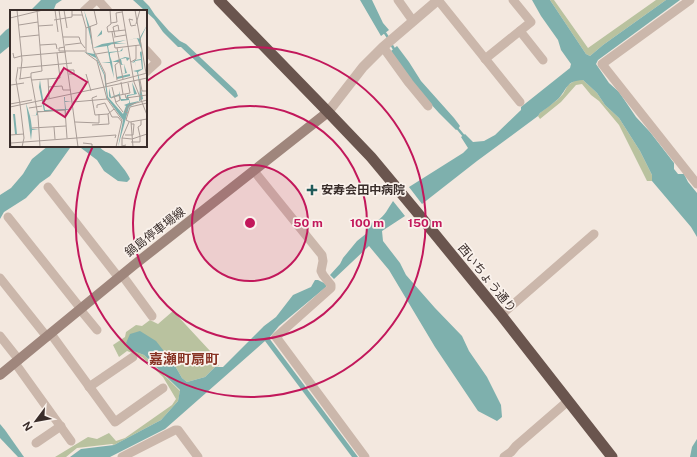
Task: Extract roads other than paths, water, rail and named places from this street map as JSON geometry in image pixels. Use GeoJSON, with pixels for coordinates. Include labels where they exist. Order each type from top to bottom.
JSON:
{"type":"FeatureCollection","features":[{"type":"Feature","properties":{"kind":"highway","name":"西いちょう通り"},"geometry":{"type":"LineString","coordinates":[[219,0],[375,162],[501,315],[612,457]]}},
{"type":"Feature","properties":{"kind":"main road","name":"鍋島停車場線"},"geometry":{"type":"LineString","coordinates":[[0,375],[120,277],[328,112]]}},
{"type":"Feature","properties":{"kind":"street"},"geometry":{"type":"LineString","coordinates":[[85,10],[97,0],[107,10]]}},
{"type":"Feature","properties":{"kind":"street"},"geometry":{"type":"LineString","coordinates":[[398,0],[413,21]]}},
{"type":"Feature","properties":{"kind":"street"},"geometry":{"type":"LineString","coordinates":[[328,112],[363,67],[383,47],[438,0],[520,102]]}},
{"type":"Feature","properties":{"kind":"street"},"geometry":{"type":"LineString","coordinates":[[485,59],[531,22],[513,0]]}},
{"type":"Feature","properties":{"kind":"street"},"geometry":{"type":"LineString","coordinates":[[688,1],[602,64],[697,184]]}},
{"type":"Feature","properties":{"kind":"street"},"geometry":{"type":"LineString","coordinates":[[520,31],[543,60]]}},
{"type":"Feature","properties":{"kind":"street"},"geometry":{"type":"LineString","coordinates":[[383,47],[428,106]]}},
{"type":"Feature","properties":{"kind":"street"},"geometry":{"type":"LineString","coordinates":[[147,51],[157,62],[147,71]]}},
{"type":"Feature","properties":{"kind":"street"},"geometry":{"type":"LineString","coordinates":[[254,171],[322,255],[323,261],[321,271],[331,285],[331,288],[276,337],[365,457]]}},
{"type":"Feature","properties":{"kind":"street"},"geometry":{"type":"LineString","coordinates":[[48,187],[152,316]]}},
{"type":"Feature","properties":{"kind":"street"},"geometry":{"type":"LineString","coordinates":[[8,217],[96,330]]}},
{"type":"Feature","properties":{"kind":"street"},"geometry":{"type":"LineString","coordinates":[[501,315],[594,234]]}},
{"type":"Feature","properties":{"kind":"street"},"geometry":{"type":"LineString","coordinates":[[0,278],[49,335],[115,422],[162,388]]}},
{"type":"Feature","properties":{"kind":"street"},"geometry":{"type":"LineString","coordinates":[[0,336],[71,441]]}},
{"type":"Feature","properties":{"kind":"street"},"geometry":{"type":"LineString","coordinates":[[89,387],[133,357]]}},
{"type":"Feature","properties":{"kind":"street"},"geometry":{"type":"LineString","coordinates":[[504,457],[568,401]]}},
{"type":"Feature","properties":{"kind":"street"},"geometry":{"type":"LineString","coordinates":[[36,443],[61,426]]}},
{"type":"Feature","properties":{"kind":"street"},"geometry":{"type":"LineString","coordinates":[[122,457],[174,430],[178,430],[198,457]]}},
{"type":"Feature","properties":{"kind":"water"},"geometry":{"type":"Polygon","coordinates":[[[41,0],[62,0],[56,4],[52,10],[31,10],[41,0]]]}},
{"type":"Feature","properties":{"kind":"water"},"geometry":{"type":"Polygon","coordinates":[[[133,0],[143,0],[169,31],[180,41],[186,44],[236,91],[238,96],[235,98],[181,47],[178,47],[163,32],[154,19],[147,13],[147,10],[144,10],[133,0]]]}},
{"type":"Feature","properties":{"kind":"water"},"geometry":{"type":"Polygon","coordinates":[[[360,0],[372,0],[383,23],[389,30],[381,36],[360,0]]]}},
{"type":"Feature","properties":{"kind":"water"},"geometry":{"type":"Polygon","coordinates":[[[532,0],[550,0],[586,54],[590,56],[666,0],[680,0],[598,60],[596,64],[609,83],[619,92],[636,117],[650,132],[674,163],[674,169],[678,174],[684,174],[688,182],[697,193],[697,237],[691,227],[652,181],[652,175],[640,151],[619,118],[605,105],[597,93],[583,80],[570,84],[558,99],[538,116],[422,204],[409,187],[463,153],[468,148],[461,137],[465,134],[473,142],[484,141],[495,135],[521,110],[521,107],[570,68],[571,64],[561,50],[558,40],[532,0]]]}},
{"type":"Feature","properties":{"kind":"water"},"geometry":{"type":"Polygon","coordinates":[[[10,28],[10,46],[0,54],[0,36],[10,28]]]}},
{"type":"Feature","properties":{"kind":"water"},"geometry":{"type":"Polygon","coordinates":[[[397,46],[421,81],[460,126],[458,129],[456,130],[439,113],[411,82],[391,51],[397,46]]]}},
{"type":"Feature","properties":{"kind":"water"},"geometry":{"type":"Polygon","coordinates":[[[47,147],[100,147],[114,157],[125,170],[130,179],[127,182],[118,181],[104,171],[97,160],[81,148],[70,148],[50,176],[40,183],[26,198],[4,212],[0,219],[0,195],[11,188],[23,174],[32,159],[47,147]]]}},
{"type":"Feature","properties":{"kind":"water"},"geometry":{"type":"Polygon","coordinates":[[[393,201],[405,216],[382,231],[383,241],[400,263],[406,275],[462,336],[469,351],[487,377],[501,405],[502,417],[497,421],[478,411],[435,347],[389,270],[369,246],[334,279],[330,275],[357,241],[367,233],[366,227],[382,217],[393,201]]]}},
{"type":"Feature","properties":{"kind":"water"},"geometry":{"type":"Polygon","coordinates":[[[315,280],[326,284],[326,287],[279,326],[269,338],[358,457],[352,457],[265,341],[165,429],[110,457],[70,457],[81,449],[114,445],[161,420],[178,401],[180,390],[144,355],[131,350],[126,343],[130,334],[140,331],[156,341],[174,364],[182,378],[187,382],[205,377],[215,367],[223,367],[264,326],[276,317],[293,295],[311,287],[315,280]]]}},
{"type":"Feature","properties":{"kind":"water"},"geometry":{"type":"Polygon","coordinates":[[[0,424],[24,457],[18,457],[0,438],[0,424]]]}},
{"type":"Feature","properties":{"kind":"water"},"geometry":{"type":"Polygon","coordinates":[[[697,439],[697,457],[690,457],[692,447],[697,439]]]}},
{"type":"Feature","properties":{"kind":"waterway"},"geometry":{"type":"LineString","coordinates":[[385,33],[389,39]]}},
{"type":"Feature","properties":{"kind":"waterway"},"geometry":{"type":"LineString","coordinates":[[391,44],[394,49]]}},
{"type":"Feature","properties":{"kind":"waterway"},"geometry":{"type":"LineString","coordinates":[[458,129],[463,135]]}},
{"type":"Feature","properties":{"kind":"place","name":"安寿会田中病院"},"geometry":{"type":"Point","coordinates":[312,190]}},
{"type":"Feature","properties":{"kind":"district","name":"嘉瀬町扇町"},"geometry":{"type":"Point","coordinates":[184,359]}}]}
